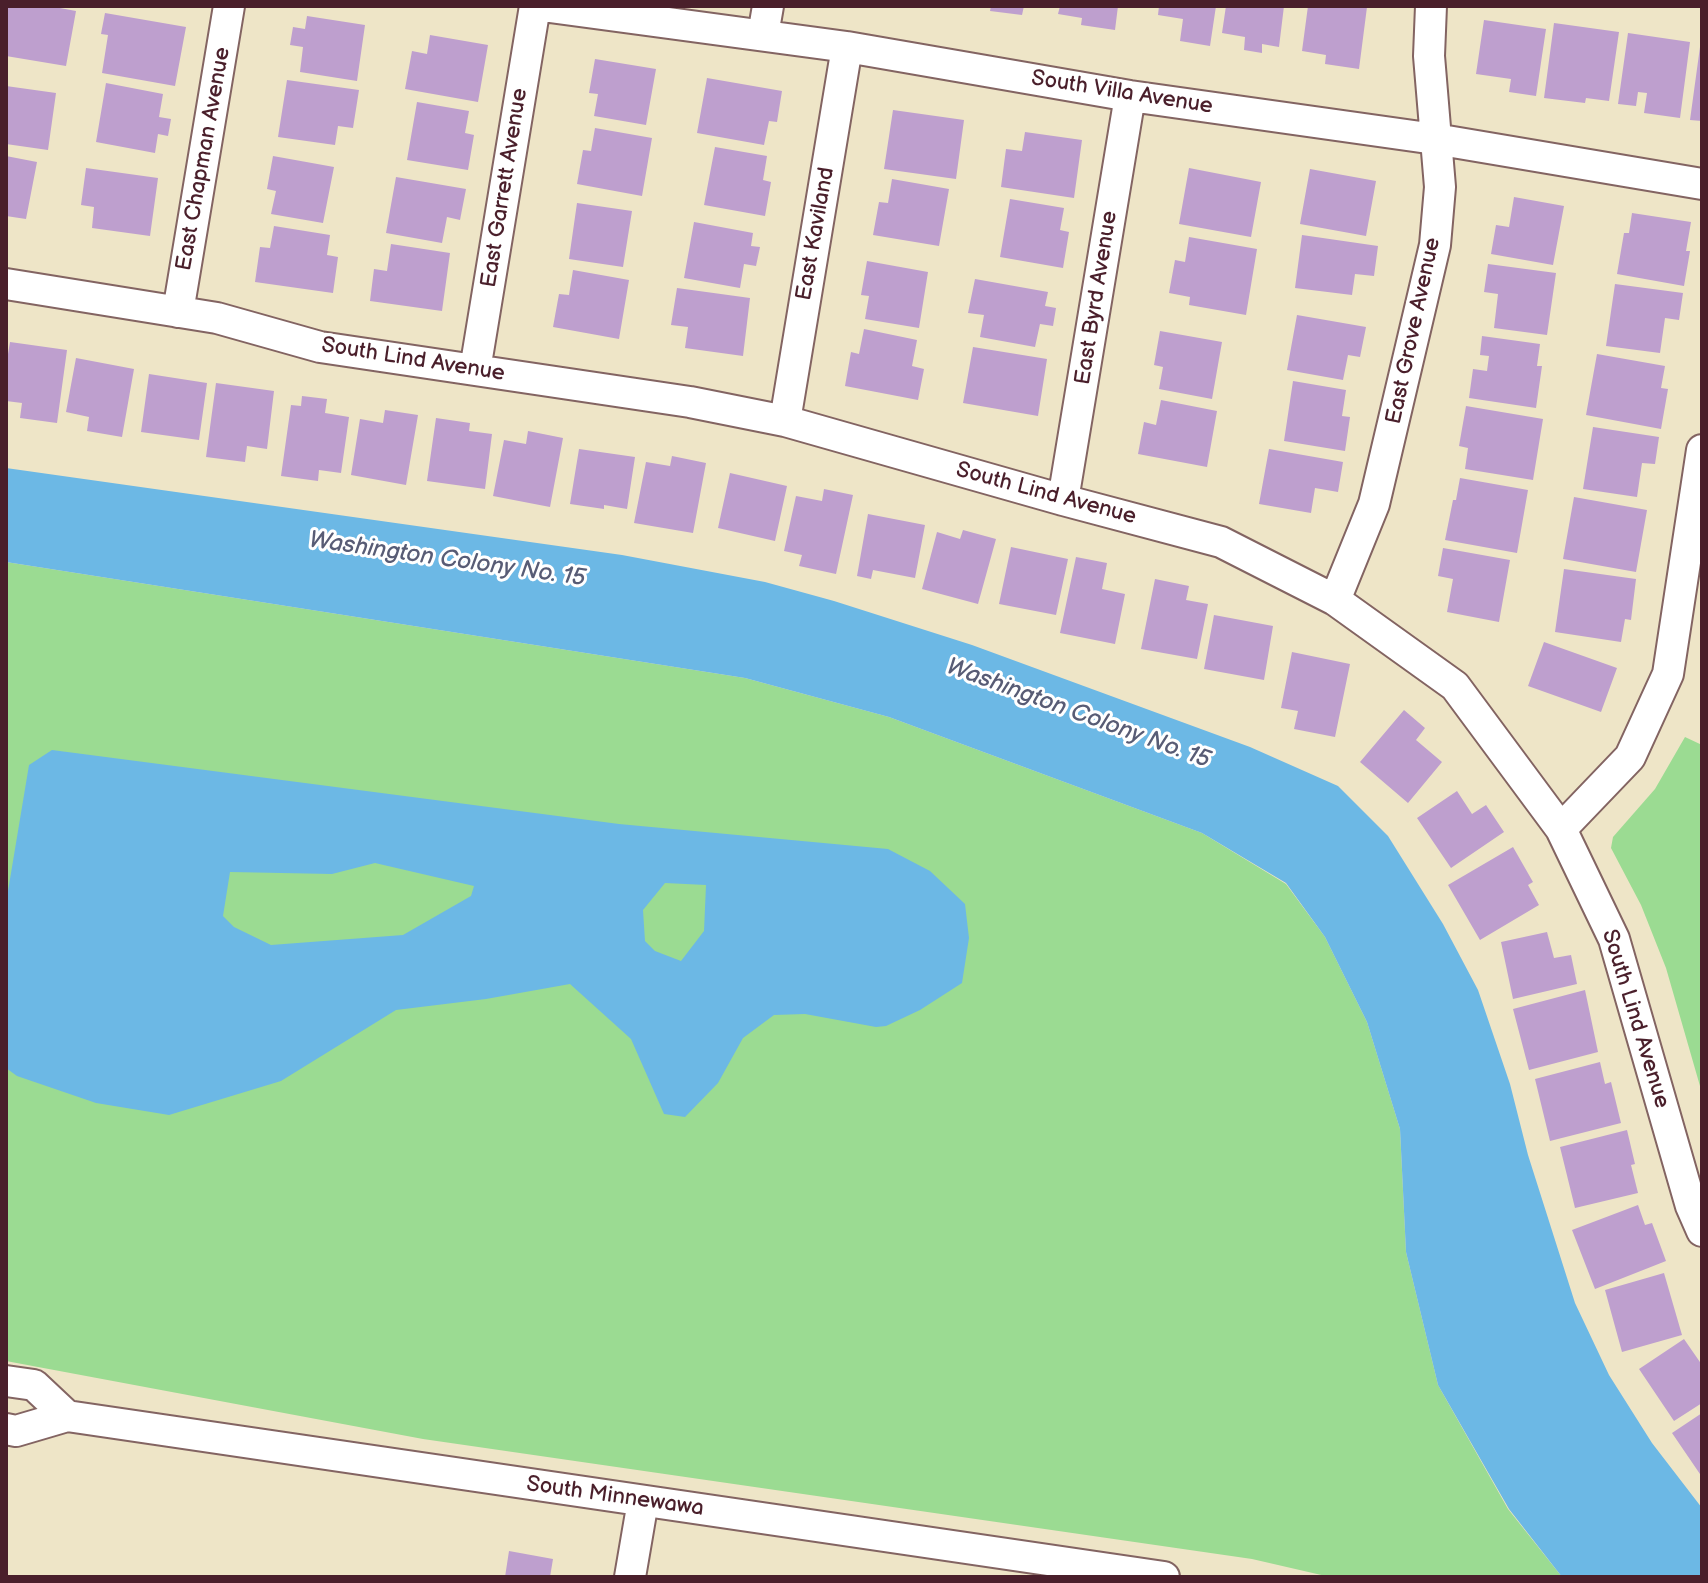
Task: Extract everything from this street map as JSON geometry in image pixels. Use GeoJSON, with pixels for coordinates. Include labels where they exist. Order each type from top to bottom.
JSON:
{"type":"FeatureCollection","features":[{"type":"Feature","properties":{"kind":"street","name":"East Chapman Avenue"},"geometry":{"type":"LineString","coordinates":[[178,312],[229,6]]}},
{"type":"Feature","properties":{"kind":"street","name":"East Garrett Avenue"},"geometry":{"type":"LineString","coordinates":[[475,370],[535,6]]}},
{"type":"Feature","properties":{"kind":"street","name":"South Villa Avenue"},"geometry":{"type":"LineString","coordinates":[[542,6],[765,20],[847,47],[1130,96],[1435,139],[1702,184]]}},
{"type":"Feature","properties":{"kind":"street","name":"East Grove Avenue"},"geometry":{"type":"LineString","coordinates":[[1335,600],[1374,504],[1435,245],[1440,187],[1429,56],[1431,6]]}},
{"type":"Feature","properties":{"kind":"street","name":"East Kaviland"},"geometry":{"type":"LineString","coordinates":[[785,421],[847,47]]}},
{"type":"Feature","properties":{"kind":"street","name":"East Byrd Avenue"},"geometry":{"type":"LineString","coordinates":[[1063,500],[1130,96]]}},
{"type":"Feature","properties":{"kind":"street","name":"South Lind Avenue"},"geometry":{"type":"LineString","coordinates":[[6,284],[217,318],[320,347],[690,402],[785,421],[1221,542],[1335,600],[1455,686],[1561,829],[1614,939],[1691,1206],[1702,1231]]}},
{"type":"Feature","properties":{"kind":"street"},"geometry":{"type":"LineString","coordinates":[[1561,829],[1630,757],[1668,674],[1702,450]]}},
{"type":"Feature","properties":{"kind":"street"},"geometry":{"type":"LineString","coordinates":[[6,1381],[34,1385],[67,1416]]}},
{"type":"Feature","properties":{"kind":"street","name":"South Minnewawa"},"geometry":{"type":"LineString","coordinates":[[6,1429],[16,1431],[67,1416],[1164,1577]]}},
{"type":"Feature","properties":{"kind":"street"},"geometry":{"type":"LineString","coordinates":[[630,1577],[643,1501]]}},
{"type":"Feature","properties":{"kind":"green space"},"geometry":{"type":"Polygon","coordinates":[[[6,562],[745,678],[889,717],[1202,833],[1286,884],[1325,937],[1367,1022],[1400,1129],[1406,1252],[1438,1385],[1508,1509],[1562,1577],[1330,1577],[1252,1559],[423,1439],[6,1361],[6,562]]]}},
{"type":"Feature","properties":{"kind":"green space"},"geometry":{"type":"Polygon","coordinates":[[[1685,737],[1702,745],[1702,1093],[1666,968],[1641,905],[1611,848],[1613,837],[1655,789],[1685,737]]]}},
{"type":"Feature","properties":{"kind":"water","name":"Washington Colony No. 15"},"geometry":{"type":"Polygon","coordinates":[[[6,468],[622,555],[765,582],[972,645],[1250,747],[1338,786],[1388,836],[1443,924],[1478,990],[1510,1084],[1528,1155],[1575,1303],[1609,1375],[1652,1443],[1702,1508],[1702,1577],[1562,1577],[1509,1509],[1438,1385],[1406,1252],[1400,1129],[1367,1022],[1325,937],[1286,883],[1202,833],[889,717],[745,678],[6,562],[6,468]]]}},
{"type":"Feature","properties":{"kind":"water"},"geometry":{"type":"Polygon","coordinates":[[[52,750],[619,824],[888,849],[930,871],[965,904],[969,938],[962,983],[920,1010],[886,1026],[876,1027],[805,1014],[774,1015],[743,1038],[718,1083],[685,1117],[664,1114],[631,1039],[570,984],[486,999],[396,1010],[281,1081],[169,1115],[96,1103],[17,1076],[6,1068],[6,903],[29,765],[52,750]],[[375,863],[332,874],[230,872],[223,916],[234,927],[271,945],[403,935],[471,896],[474,886],[375,863]],[[665,883],[643,910],[645,941],[655,951],[681,961],[704,931],[706,885],[665,883]]]}},
{"type":"Feature","properties":{"kind":"building"},"geometry":{"type":"Polygon","coordinates":[[[6,6],[49,6],[76,11],[66,66],[6,56],[6,6]]]}},
{"type":"Feature","properties":{"kind":"building"},"geometry":{"type":"Polygon","coordinates":[[[991,6],[1024,6],[1022,15],[990,11],[991,6]]]}},
{"type":"Feature","properties":{"kind":"building"},"geometry":{"type":"Polygon","coordinates":[[[1060,6],[1118,6],[1115,30],[1081,25],[1082,18],[1058,14],[1060,6]]]}},
{"type":"Feature","properties":{"kind":"building"},"geometry":{"type":"Polygon","coordinates":[[[1159,6],[1216,6],[1210,46],[1180,41],[1183,19],[1158,15],[1159,6]]]}},
{"type":"Feature","properties":{"kind":"building"},"geometry":{"type":"Polygon","coordinates":[[[1226,6],[1284,6],[1279,47],[1262,44],[1262,53],[1244,50],[1245,37],[1222,33],[1226,6]]]}},
{"type":"Feature","properties":{"kind":"building"},"geometry":{"type":"Polygon","coordinates":[[[1308,6],[1367,7],[1359,69],[1325,64],[1326,55],[1302,51],[1308,6]]]}},
{"type":"Feature","properties":{"kind":"building"},"geometry":{"type":"Polygon","coordinates":[[[105,13],[186,27],[175,86],[102,73],[108,35],[101,34],[105,13]]]}},
{"type":"Feature","properties":{"kind":"building"},"geometry":{"type":"Polygon","coordinates":[[[307,16],[365,25],[357,81],[300,72],[303,47],[290,45],[293,27],[305,29],[307,16]]]}},
{"type":"Feature","properties":{"kind":"building"},"geometry":{"type":"Polygon","coordinates":[[[1484,20],[1546,29],[1536,96],[1509,92],[1511,79],[1476,74],[1484,20]]]}},
{"type":"Feature","properties":{"kind":"building"},"geometry":{"type":"Polygon","coordinates":[[[1554,23],[1619,32],[1609,101],[1586,98],[1585,103],[1544,98],[1554,23]]]}},
{"type":"Feature","properties":{"kind":"building"},"geometry":{"type":"Polygon","coordinates":[[[1628,33],[1690,42],[1680,118],[1644,113],[1647,93],[1638,92],[1636,106],[1618,104],[1628,33]]]}},
{"type":"Feature","properties":{"kind":"building"},"geometry":{"type":"Polygon","coordinates":[[[430,35],[488,45],[478,102],[405,89],[412,51],[427,54],[430,35]]]}},
{"type":"Feature","properties":{"kind":"building"},"geometry":{"type":"Polygon","coordinates":[[[1702,47],[1702,121],[1690,120],[1702,47]]]}},
{"type":"Feature","properties":{"kind":"building"},"geometry":{"type":"Polygon","coordinates":[[[595,59],[656,69],[646,125],[594,116],[598,94],[589,93],[595,59]]]}},
{"type":"Feature","properties":{"kind":"building"},"geometry":{"type":"Polygon","coordinates":[[[707,78],[782,91],[777,122],[769,121],[764,145],[697,133],[707,78]]]}},
{"type":"Feature","properties":{"kind":"building"},"geometry":{"type":"Polygon","coordinates":[[[287,80],[359,90],[353,128],[338,126],[335,145],[278,137],[287,80]]]}},
{"type":"Feature","properties":{"kind":"building"},"geometry":{"type":"Polygon","coordinates":[[[106,83],[163,94],[159,117],[171,119],[168,136],[158,134],[155,153],[96,142],[106,83]]]}},
{"type":"Feature","properties":{"kind":"building"},"geometry":{"type":"Polygon","coordinates":[[[6,86],[56,93],[48,150],[6,144],[6,86]]]}},
{"type":"Feature","properties":{"kind":"building"},"geometry":{"type":"Polygon","coordinates":[[[417,102],[469,111],[465,133],[474,135],[468,170],[407,160],[417,102]]]}},
{"type":"Feature","properties":{"kind":"building"},"geometry":{"type":"Polygon","coordinates":[[[893,110],[964,120],[956,179],[884,169],[893,110]]]}},
{"type":"Feature","properties":{"kind":"building"},"geometry":{"type":"Polygon","coordinates":[[[595,128],[652,138],[642,196],[577,184],[583,150],[591,151],[595,128]]]}},
{"type":"Feature","properties":{"kind":"building"},"geometry":{"type":"Polygon","coordinates":[[[1025,132],[1082,140],[1074,198],[1001,187],[1006,149],[1022,151],[1025,132]]]}},
{"type":"Feature","properties":{"kind":"building"},"geometry":{"type":"Polygon","coordinates":[[[715,147],[767,156],[763,180],[771,182],[765,216],[704,205],[715,147]]]}},
{"type":"Feature","properties":{"kind":"building"},"geometry":{"type":"Polygon","coordinates":[[[6,156],[37,162],[26,219],[6,216],[6,156]]]}},
{"type":"Feature","properties":{"kind":"building"},"geometry":{"type":"Polygon","coordinates":[[[273,156],[334,167],[323,223],[271,214],[276,191],[267,189],[273,156]]]}},
{"type":"Feature","properties":{"kind":"building"},"geometry":{"type":"Polygon","coordinates":[[[86,168],[158,178],[150,236],[92,228],[94,207],[81,205],[86,168]]]}},
{"type":"Feature","properties":{"kind":"building"},"geometry":{"type":"Polygon","coordinates":[[[1189,168],[1261,182],[1251,237],[1179,224],[1189,168]]]}},
{"type":"Feature","properties":{"kind":"building"},"geometry":{"type":"Polygon","coordinates":[[[1310,169],[1376,181],[1366,236],[1300,224],[1310,169]]]}},
{"type":"Feature","properties":{"kind":"building"},"geometry":{"type":"Polygon","coordinates":[[[396,177],[466,189],[460,220],[447,217],[442,243],[386,233],[396,177]]]}},
{"type":"Feature","properties":{"kind":"building"},"geometry":{"type":"Polygon","coordinates":[[[892,179],[949,189],[939,246],[873,235],[879,202],[888,203],[892,179]]]}},
{"type":"Feature","properties":{"kind":"building"},"geometry":{"type":"Polygon","coordinates":[[[1514,197],[1564,206],[1553,265],[1491,254],[1496,225],[1509,227],[1514,197]]]}},
{"type":"Feature","properties":{"kind":"building"},"geometry":{"type":"Polygon","coordinates":[[[1010,199],[1064,208],[1060,230],[1069,232],[1063,268],[1000,257],[1010,199]]]}},
{"type":"Feature","properties":{"kind":"building"},"geometry":{"type":"Polygon","coordinates":[[[577,203],[632,211],[623,267],[569,259],[577,203]]]}},
{"type":"Feature","properties":{"kind":"building"},"geometry":{"type":"Polygon","coordinates":[[[1632,213],[1691,222],[1684,286],[1617,274],[1624,233],[1629,233],[1632,213]]]}},
{"type":"Feature","properties":{"kind":"building"},"geometry":{"type":"Polygon","coordinates":[[[694,222],[753,233],[751,246],[760,247],[756,266],[744,264],[740,288],[684,278],[694,222]]]}},
{"type":"Feature","properties":{"kind":"building"},"geometry":{"type":"Polygon","coordinates":[[[274,226],[330,235],[327,255],[338,257],[333,293],[255,282],[260,247],[270,248],[274,226]]]}},
{"type":"Feature","properties":{"kind":"building"},"geometry":{"type":"Polygon","coordinates":[[[1302,235],[1378,246],[1374,276],[1355,274],[1352,295],[1295,288],[1302,235]]]}},
{"type":"Feature","properties":{"kind":"building"},"geometry":{"type":"Polygon","coordinates":[[[1189,237],[1257,249],[1246,315],[1189,305],[1190,297],[1169,293],[1175,260],[1185,262],[1189,237]]]}},
{"type":"Feature","properties":{"kind":"building"},"geometry":{"type":"Polygon","coordinates":[[[391,244],[450,253],[442,311],[370,301],[374,269],[387,271],[391,244]]]}},
{"type":"Feature","properties":{"kind":"building"},"geometry":{"type":"Polygon","coordinates":[[[867,261],[928,272],[919,328],[865,319],[869,296],[861,295],[867,261]]]}},
{"type":"Feature","properties":{"kind":"building"},"geometry":{"type":"Polygon","coordinates":[[[1488,264],[1556,273],[1547,335],[1494,328],[1498,294],[1484,292],[1488,264]]]}},
{"type":"Feature","properties":{"kind":"building"},"geometry":{"type":"Polygon","coordinates":[[[573,270],[629,280],[619,339],[553,327],[559,294],[569,295],[573,270]]]}},
{"type":"Feature","properties":{"kind":"building"},"geometry":{"type":"Polygon","coordinates":[[[975,279],[1048,292],[1045,306],[1056,308],[1053,326],[1040,324],[1035,347],[980,337],[984,315],[968,313],[975,279]]]}},
{"type":"Feature","properties":{"kind":"building"},"geometry":{"type":"Polygon","coordinates":[[[1615,284],[1683,293],[1679,320],[1665,318],[1660,353],[1606,346],[1615,284]]]}},
{"type":"Feature","properties":{"kind":"building"},"geometry":{"type":"Polygon","coordinates":[[[677,288],[750,298],[743,356],[685,348],[688,327],[671,325],[677,288]]]}},
{"type":"Feature","properties":{"kind":"building"},"geometry":{"type":"Polygon","coordinates":[[[1297,315],[1366,327],[1360,357],[1348,355],[1343,380],[1287,370],[1297,315]]]}},
{"type":"Feature","properties":{"kind":"building"},"geometry":{"type":"Polygon","coordinates":[[[864,329],[917,340],[912,366],[924,369],[918,400],[845,386],[851,352],[859,354],[864,329]]]}},
{"type":"Feature","properties":{"kind":"building"},"geometry":{"type":"Polygon","coordinates":[[[1160,331],[1222,342],[1212,399],[1159,389],[1163,367],[1154,365],[1160,331]]]}},
{"type":"Feature","properties":{"kind":"building"},"geometry":{"type":"Polygon","coordinates":[[[1482,336],[1540,344],[1537,366],[1542,366],[1536,408],[1469,398],[1473,369],[1487,371],[1489,356],[1480,355],[1482,336]]]}},
{"type":"Feature","properties":{"kind":"building"},"geometry":{"type":"Polygon","coordinates":[[[10,342],[67,350],[57,423],[20,418],[22,403],[6,401],[10,342]]]}},
{"type":"Feature","properties":{"kind":"building"},"geometry":{"type":"Polygon","coordinates":[[[973,347],[1047,359],[1038,416],[963,403],[973,347]]]}},
{"type":"Feature","properties":{"kind":"building"},"geometry":{"type":"Polygon","coordinates":[[[1597,354],[1665,366],[1661,388],[1668,389],[1661,429],[1586,415],[1597,354]]]}},
{"type":"Feature","properties":{"kind":"building"},"geometry":{"type":"Polygon","coordinates":[[[76,358],[134,369],[122,437],[87,431],[89,417],[66,412],[76,358]]]}},
{"type":"Feature","properties":{"kind":"building"},"geometry":{"type":"Polygon","coordinates":[[[149,374],[207,383],[199,440],[141,432],[149,374]]]}},
{"type":"Feature","properties":{"kind":"building"},"geometry":{"type":"Polygon","coordinates":[[[1293,381],[1346,390],[1342,416],[1350,417],[1345,451],[1284,441],[1293,381]]]}},
{"type":"Feature","properties":{"kind":"building"},"geometry":{"type":"Polygon","coordinates":[[[216,383],[274,391],[267,449],[247,446],[245,462],[206,457],[216,383]]]}},
{"type":"Feature","properties":{"kind":"building"},"geometry":{"type":"Polygon","coordinates":[[[302,396],[327,399],[325,413],[349,417],[341,473],[319,470],[318,481],[281,476],[291,405],[301,406],[302,396]]]}},
{"type":"Feature","properties":{"kind":"building"},"geometry":{"type":"Polygon","coordinates":[[[1161,400],[1217,411],[1207,467],[1138,454],[1144,422],[1156,425],[1161,400]]]}},
{"type":"Feature","properties":{"kind":"building"},"geometry":{"type":"Polygon","coordinates":[[[1466,406],[1543,419],[1533,480],[1465,469],[1468,448],[1459,446],[1466,406]]]}},
{"type":"Feature","properties":{"kind":"building"},"geometry":{"type":"Polygon","coordinates":[[[385,410],[418,415],[406,485],[351,475],[360,419],[383,423],[385,410]]]}},
{"type":"Feature","properties":{"kind":"building"},"geometry":{"type":"Polygon","coordinates":[[[436,418],[470,423],[469,431],[492,434],[485,489],[427,481],[436,418]]]}},
{"type":"Feature","properties":{"kind":"building"},"geometry":{"type":"Polygon","coordinates":[[[1593,427],[1659,437],[1655,464],[1642,463],[1637,497],[1583,489],[1593,427]]]}},
{"type":"Feature","properties":{"kind":"building"},"geometry":{"type":"Polygon","coordinates":[[[528,431],[563,438],[550,507],[493,496],[504,440],[526,444],[528,431]]]}},
{"type":"Feature","properties":{"kind":"building"},"geometry":{"type":"Polygon","coordinates":[[[579,449],[635,457],[627,509],[570,504],[579,449]]]}},
{"type":"Feature","properties":{"kind":"building"},"geometry":{"type":"Polygon","coordinates":[[[1269,449],[1343,462],[1338,492],[1315,488],[1311,513],[1259,504],[1269,449]]]}},
{"type":"Feature","properties":{"kind":"building"},"geometry":{"type":"Polygon","coordinates":[[[672,456],[706,463],[693,533],[634,523],[646,462],[670,466],[672,456]]]}},
{"type":"Feature","properties":{"kind":"building"},"geometry":{"type":"Polygon","coordinates":[[[730,473],[787,486],[775,541],[718,528],[730,473]]]}},
{"type":"Feature","properties":{"kind":"building"},"geometry":{"type":"Polygon","coordinates":[[[1460,478],[1528,490],[1517,553],[1445,540],[1460,478]]]}},
{"type":"Feature","properties":{"kind":"building"},"geometry":{"type":"Polygon","coordinates":[[[824,489],[853,495],[836,574],[799,566],[802,555],[784,551],[796,496],[822,501],[824,489]]]}},
{"type":"Feature","properties":{"kind":"building"},"geometry":{"type":"Polygon","coordinates":[[[1574,497],[1647,510],[1636,572],[1563,559],[1574,497]]]}},
{"type":"Feature","properties":{"kind":"building"},"geometry":{"type":"Polygon","coordinates":[[[868,514],[925,525],[915,578],[873,570],[871,579],[857,576],[868,514]]]}},
{"type":"Feature","properties":{"kind":"building"},"geometry":{"type":"Polygon","coordinates":[[[963,530],[996,539],[978,604],[922,589],[937,532],[960,539],[963,530]]]}},
{"type":"Feature","properties":{"kind":"building"},"geometry":{"type":"Polygon","coordinates":[[[1011,547],[1068,559],[1056,615],[999,604],[1011,547]]]}},
{"type":"Feature","properties":{"kind":"building"},"geometry":{"type":"Polygon","coordinates":[[[1443,548],[1510,560],[1499,622],[1447,612],[1453,579],[1438,576],[1443,548]]]}},
{"type":"Feature","properties":{"kind":"building"},"geometry":{"type":"Polygon","coordinates":[[[1076,557],[1107,563],[1102,589],[1125,594],[1115,644],[1060,633],[1076,557]]]}},
{"type":"Feature","properties":{"kind":"building"},"geometry":{"type":"Polygon","coordinates":[[[1564,569],[1636,579],[1631,620],[1625,619],[1621,642],[1555,632],[1564,569]]]}},
{"type":"Feature","properties":{"kind":"building"},"geometry":{"type":"Polygon","coordinates":[[[1155,579],[1189,586],[1186,600],[1208,604],[1197,659],[1141,649],[1155,579]]]}},
{"type":"Feature","properties":{"kind":"building"},"geometry":{"type":"Polygon","coordinates":[[[1214,615],[1273,626],[1264,680],[1204,669],[1214,615]]]}},
{"type":"Feature","properties":{"kind":"building"},"geometry":{"type":"Polygon","coordinates":[[[1544,642],[1617,668],[1601,712],[1528,686],[1544,642]]]}},
{"type":"Feature","properties":{"kind":"building"},"geometry":{"type":"Polygon","coordinates":[[[1292,652],[1350,664],[1335,737],[1294,729],[1298,711],[1281,708],[1292,652]]]}},
{"type":"Feature","properties":{"kind":"building"},"geometry":{"type":"Polygon","coordinates":[[[1404,710],[1425,728],[1416,740],[1442,762],[1408,803],[1360,762],[1404,710]]]}},
{"type":"Feature","properties":{"kind":"building"},"geometry":{"type":"Polygon","coordinates":[[[1457,791],[1472,814],[1486,805],[1504,832],[1451,868],[1417,818],[1457,791]]]}},
{"type":"Feature","properties":{"kind":"building"},"geometry":{"type":"Polygon","coordinates":[[[1513,847],[1533,882],[1528,885],[1539,905],[1480,940],[1448,885],[1513,847]]]}},
{"type":"Feature","properties":{"kind":"building"},"geometry":{"type":"Polygon","coordinates":[[[1547,932],[1554,958],[1571,955],[1577,984],[1513,999],[1501,942],[1547,932]]]}},
{"type":"Feature","properties":{"kind":"building"},"geometry":{"type":"Polygon","coordinates":[[[1585,990],[1598,1052],[1529,1070],[1513,1009],[1585,990]]]}},
{"type":"Feature","properties":{"kind":"building"},"geometry":{"type":"Polygon","coordinates":[[[1600,1062],[1605,1084],[1611,1082],[1621,1123],[1550,1141],[1535,1079],[1600,1062]]]}},
{"type":"Feature","properties":{"kind":"building"},"geometry":{"type":"Polygon","coordinates":[[[1627,1130],[1638,1193],[1575,1208],[1560,1147],[1627,1130]]]}},
{"type":"Feature","properties":{"kind":"building"},"geometry":{"type":"Polygon","coordinates":[[[1638,1205],[1645,1225],[1652,1223],[1666,1261],[1595,1289],[1572,1230],[1638,1205]]]}},
{"type":"Feature","properties":{"kind":"building"},"geometry":{"type":"Polygon","coordinates":[[[1664,1273],[1682,1335],[1622,1352],[1605,1290],[1664,1273]]]}},
{"type":"Feature","properties":{"kind":"building"},"geometry":{"type":"Polygon","coordinates":[[[1684,1339],[1702,1365],[1702,1403],[1674,1421],[1639,1369],[1684,1339]]]}},
{"type":"Feature","properties":{"kind":"building"},"geometry":{"type":"Polygon","coordinates":[[[1702,1413],[1702,1477],[1672,1433],[1702,1413]]]}},
{"type":"Feature","properties":{"kind":"building"},"geometry":{"type":"Polygon","coordinates":[[[509,1551],[553,1559],[550,1577],[505,1577],[509,1551]]]}}]}
